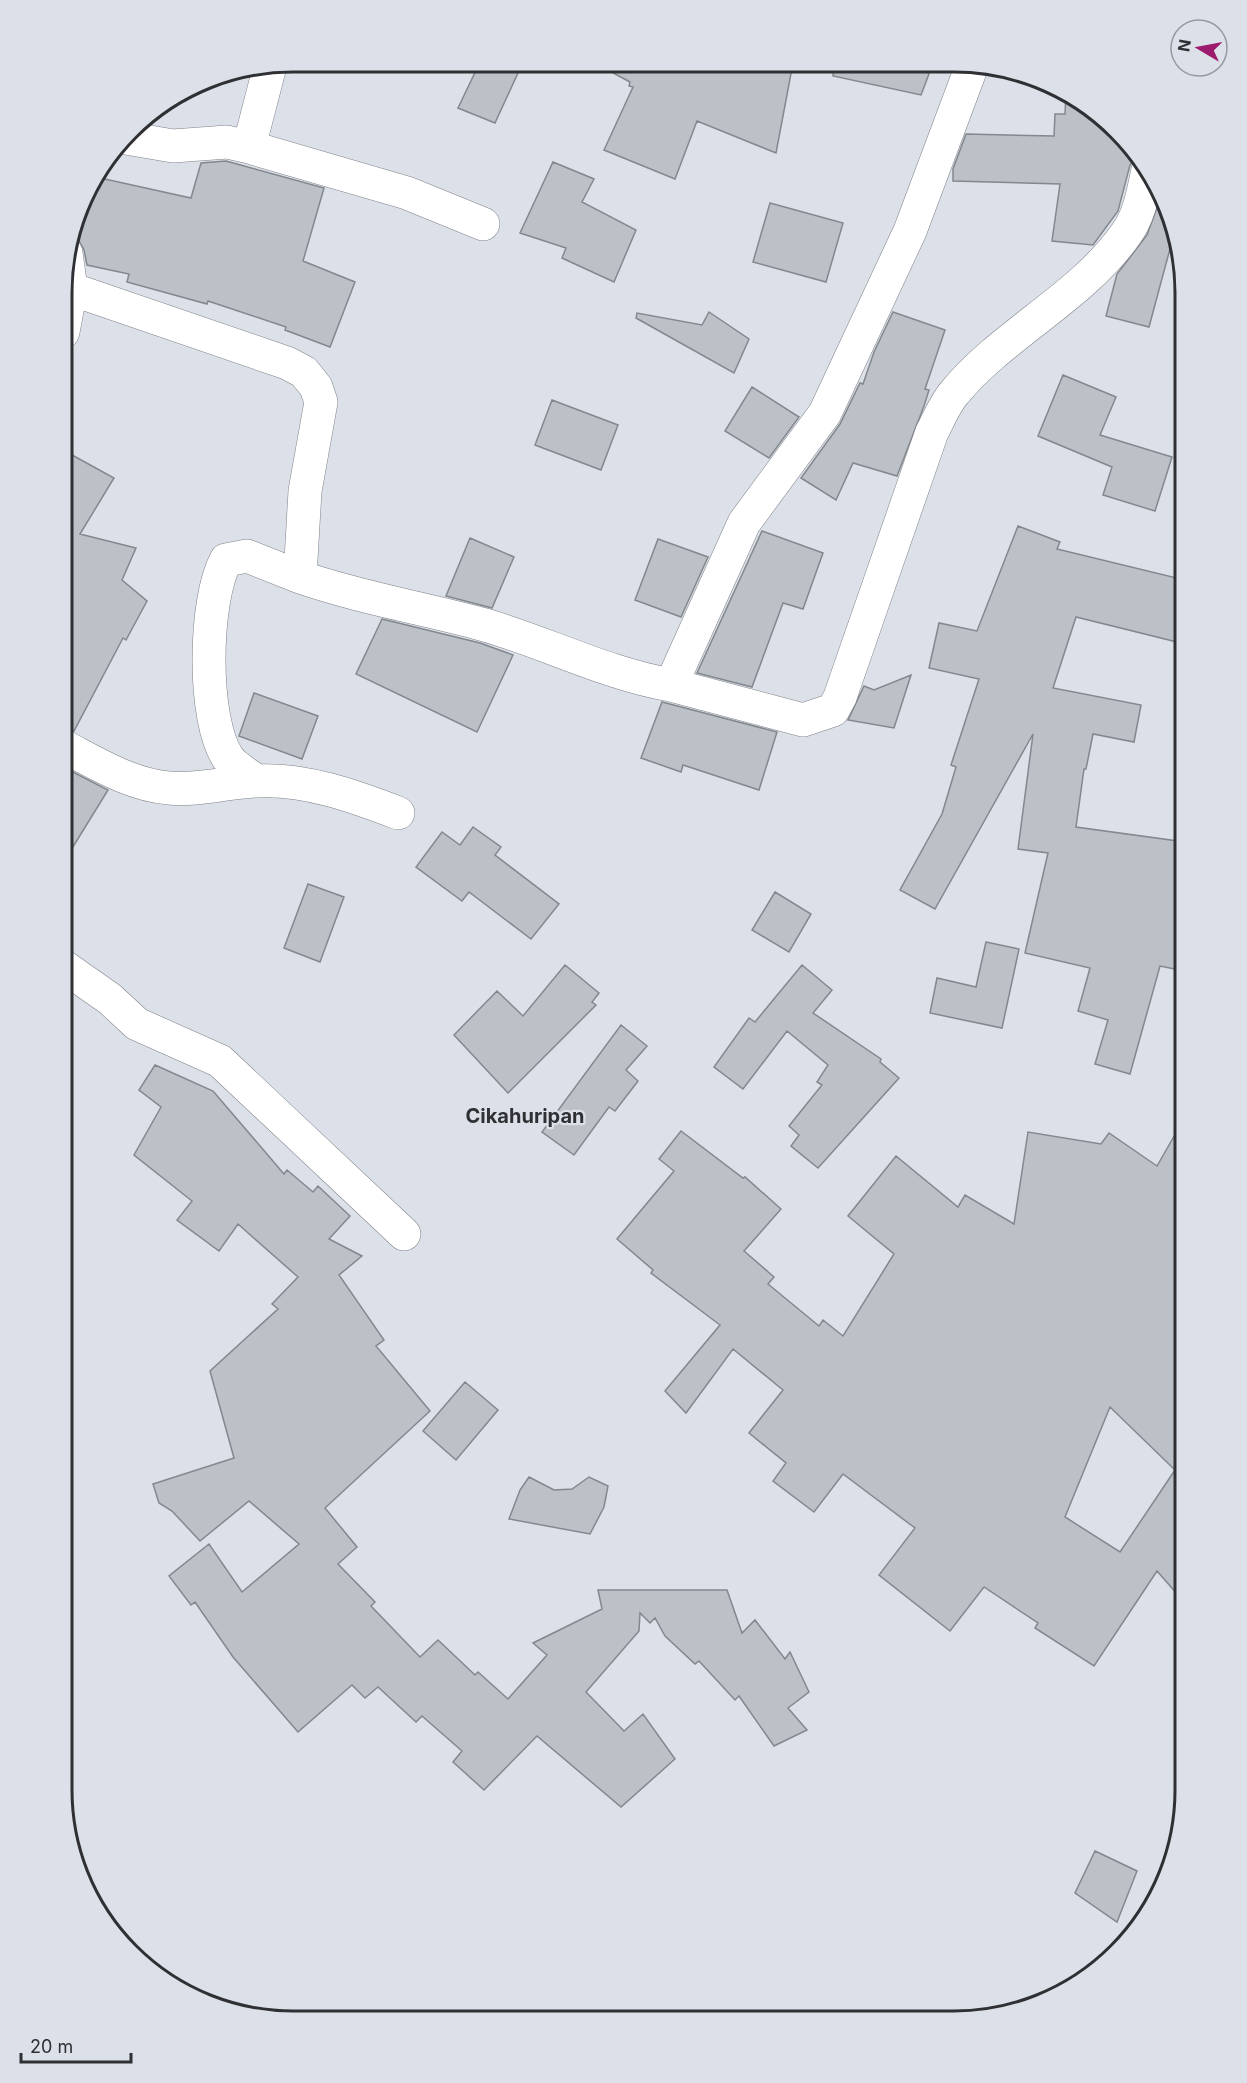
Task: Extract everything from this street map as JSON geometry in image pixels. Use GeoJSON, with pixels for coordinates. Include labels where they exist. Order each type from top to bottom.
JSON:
{"type":"FeatureCollection","features":[{"type":"Feature","properties":{"kind":"street"},"geometry":{"type":"LineString","coordinates":[[671,685],[744,523],[825,413],[834,395],[910,231],[970,72]]}},
{"type":"Feature","properties":{"kind":"street"},"geometry":{"type":"LineString","coordinates":[[249,147],[268,73]]}},
{"type":"Feature","properties":{"kind":"street"},"geometry":{"type":"LineString","coordinates":[[135,139],[173,146],[227,142],[249,147],[407,193],[483,224]]}},
{"type":"Feature","properties":{"kind":"street"},"geometry":{"type":"LineString","coordinates":[[256,781],[228,759],[217,735],[209,669],[211,624],[218,575],[226,560],[247,556],[300,577],[378,601],[485,625],[642,678],[803,720],[832,710],[840,697],[932,432],[953,394],[986,361],[1103,261],[1127,233],[1140,207],[1145,183]]}},
{"type":"Feature","properties":{"kind":"street"},"geometry":{"type":"LineString","coordinates":[[74,267],[287,363],[304,372],[316,387],[321,402],[304,491],[300,577]]}},
{"type":"Feature","properties":{"kind":"street"},"geometry":{"type":"LineString","coordinates":[[72,751],[119,775],[170,789],[210,788],[256,781],[305,785],[336,792],[398,813]]}},
{"type":"Feature","properties":{"kind":"street"},"geometry":{"type":"LineString","coordinates":[[72,972],[110,999],[137,1024],[220,1061],[404,1234]]}},
{"type":"Feature","properties":{"kind":"building"},"geometry":{"type":"Polygon","coordinates":[[[475,72],[518,72],[495,123],[458,108],[475,72]]]}},
{"type":"Feature","properties":{"kind":"building"},"geometry":{"type":"Polygon","coordinates":[[[612,72],[791,72],[776,153],[697,121],[675,179],[604,150],[633,87],[629,86],[630,82],[612,72]]]}},
{"type":"Feature","properties":{"kind":"building"},"geometry":{"type":"Polygon","coordinates":[[[833,72],[927,72],[929,74],[921,95],[833,76],[833,72]]]}},
{"type":"Feature","properties":{"kind":"building"},"geometry":{"type":"Polygon","coordinates":[[[1066,102],[1100,127],[1132,162],[1118,211],[1093,245],[1052,241],[1060,184],[953,181],[953,169],[966,134],[1054,136],[1055,114],[1065,114],[1066,102]]]}},
{"type":"Feature","properties":{"kind":"building"},"geometry":{"type":"Polygon","coordinates":[[[226,161],[324,188],[303,261],[355,282],[330,347],[285,330],[286,327],[208,301],[207,304],[127,282],[129,274],[87,265],[84,250],[79,240],[89,208],[104,179],[191,198],[201,163],[226,161]]]}},
{"type":"Feature","properties":{"kind":"building"},"geometry":{"type":"Polygon","coordinates":[[[553,162],[594,179],[582,202],[636,230],[614,282],[562,258],[566,248],[520,233],[553,162]]]}},
{"type":"Feature","properties":{"kind":"building"},"geometry":{"type":"Polygon","coordinates":[[[770,203],[843,223],[826,282],[753,262],[770,203]]]}},
{"type":"Feature","properties":{"kind":"building"},"geometry":{"type":"Polygon","coordinates":[[[1157,207],[1170,248],[1149,327],[1106,316],[1117,274],[1147,235],[1157,207]]]}},
{"type":"Feature","properties":{"kind":"building"},"geometry":{"type":"Polygon","coordinates":[[[709,312],[749,339],[734,373],[636,318],[637,313],[702,325],[709,312]]]}},
{"type":"Feature","properties":{"kind":"building"},"geometry":{"type":"Polygon","coordinates":[[[893,312],[945,330],[925,389],[929,390],[897,476],[853,463],[836,500],[801,478],[840,424],[860,383],[863,384],[874,352],[893,312]]]}},
{"type":"Feature","properties":{"kind":"building"},"geometry":{"type":"Polygon","coordinates":[[[1063,375],[1116,397],[1100,435],[1172,457],[1155,511],[1103,495],[1112,467],[1038,436],[1063,375]]]}},
{"type":"Feature","properties":{"kind":"building"},"geometry":{"type":"Polygon","coordinates":[[[752,387],[799,417],[769,458],[725,431],[752,387]]]}},
{"type":"Feature","properties":{"kind":"building"},"geometry":{"type":"Polygon","coordinates":[[[552,400],[618,425],[601,470],[535,445],[552,400]]]}},
{"type":"Feature","properties":{"kind":"building"},"geometry":{"type":"Polygon","coordinates":[[[72,455],[114,478],[80,534],[136,548],[122,580],[147,601],[126,640],[123,638],[74,731],[72,730],[72,455]]]}},
{"type":"Feature","properties":{"kind":"building"},"geometry":{"type":"Polygon","coordinates":[[[1018,526],[1060,542],[1057,549],[1175,578],[1175,642],[1076,617],[1053,688],[1141,705],[1134,742],[1093,734],[1086,769],[1084,769],[1076,827],[1175,841],[1175,969],[1160,966],[1130,1074],[1095,1064],[1108,1020],[1078,1011],[1090,968],[1025,953],[1048,853],[1018,849],[1033,734],[935,909],[900,890],[942,814],[956,767],[951,765],[979,679],[929,668],[939,623],[977,631],[1018,526]]]}},
{"type":"Feature","properties":{"kind":"building"},"geometry":{"type":"Polygon","coordinates":[[[762,531],[823,553],[803,609],[783,603],[752,687],[697,673],[762,531]]]}},
{"type":"Feature","properties":{"kind":"building"},"geometry":{"type":"Polygon","coordinates":[[[470,538],[514,557],[492,608],[446,596],[470,538]]]}},
{"type":"Feature","properties":{"kind":"building"},"geometry":{"type":"Polygon","coordinates":[[[658,539],[708,557],[681,617],[635,600],[658,539]]]}},
{"type":"Feature","properties":{"kind":"building"},"geometry":{"type":"Polygon","coordinates":[[[382,619],[480,643],[513,655],[477,732],[356,674],[382,619]]]}},
{"type":"Feature","properties":{"kind":"building"},"geometry":{"type":"Polygon","coordinates":[[[911,675],[894,728],[848,720],[864,686],[874,690],[911,675]]]}},
{"type":"Feature","properties":{"kind":"building"},"geometry":{"type":"Polygon","coordinates":[[[254,693],[318,716],[302,759],[239,736],[254,693]]]}},
{"type":"Feature","properties":{"kind":"building"},"geometry":{"type":"Polygon","coordinates":[[[662,702],[777,732],[759,790],[683,765],[681,772],[641,758],[662,702]]]}},
{"type":"Feature","properties":{"kind":"building"},"geometry":{"type":"Polygon","coordinates":[[[72,772],[108,790],[72,848],[72,772]]]}},
{"type":"Feature","properties":{"kind":"building"},"geometry":{"type":"Polygon","coordinates":[[[473,827],[501,847],[495,855],[559,904],[531,939],[469,892],[462,901],[416,867],[442,832],[460,845],[473,827]]]}},
{"type":"Feature","properties":{"kind":"building"},"geometry":{"type":"Polygon","coordinates":[[[308,884],[344,897],[320,962],[284,948],[308,884]]]}},
{"type":"Feature","properties":{"kind":"building"},"geometry":{"type":"Polygon","coordinates":[[[775,892],[811,914],[789,952],[752,930],[775,892]]]}},
{"type":"Feature","properties":{"kind":"building"},"geometry":{"type":"Polygon","coordinates":[[[986,942],[1019,949],[1002,1028],[930,1013],[937,978],[976,987],[986,942]]]}},
{"type":"Feature","properties":{"kind":"building"},"geometry":{"type":"Polygon","coordinates":[[[565,965],[599,993],[592,1002],[596,1005],[508,1093],[454,1035],[497,991],[523,1016],[565,965]]]}},
{"type":"Feature","properties":{"kind":"building"},"geometry":{"type":"Polygon","coordinates":[[[802,965],[832,990],[813,1013],[881,1059],[880,1062],[899,1078],[818,1168],[791,1146],[799,1135],[789,1126],[822,1085],[817,1082],[828,1065],[787,1031],[743,1089],[714,1067],[749,1018],[755,1022],[802,965]]]}},
{"type":"Feature","properties":{"kind":"building"},"geometry":{"type":"Polygon","coordinates":[[[621,1025],[647,1046],[626,1070],[638,1081],[615,1111],[609,1107],[574,1155],[542,1132],[621,1025]]]}},
{"type":"Feature","properties":{"kind":"building"},"geometry":{"type":"Polygon","coordinates":[[[155,1065],[213,1091],[284,1174],[287,1170],[313,1192],[318,1186],[350,1216],[329,1239],[362,1256],[339,1275],[384,1340],[376,1346],[430,1411],[325,1508],[357,1547],[338,1564],[375,1602],[371,1606],[420,1657],[438,1640],[475,1675],[478,1672],[508,1699],[547,1655],[533,1643],[602,1609],[598,1590],[727,1590],[742,1633],[755,1620],[785,1659],[790,1652],[809,1692],[788,1708],[807,1730],[774,1746],[739,1696],[735,1700],[699,1661],[695,1664],[665,1636],[655,1618],[650,1623],[640,1613],[639,1631],[586,1692],[624,1731],[643,1714],[675,1759],[621,1807],[537,1736],[484,1790],[453,1762],[462,1751],[422,1716],[416,1722],[378,1687],[365,1698],[352,1685],[298,1732],[233,1657],[195,1602],[191,1605],[169,1576],[209,1544],[242,1592],[299,1544],[249,1501],[200,1541],[172,1511],[159,1503],[153,1484],[234,1458],[210,1371],[278,1309],[272,1304],[298,1277],[238,1224],[219,1251],[177,1220],[192,1201],[134,1155],[161,1107],[139,1090],[155,1065]]]}},
{"type":"Feature","properties":{"kind":"building"},"geometry":{"type":"Polygon","coordinates":[[[681,1131],[743,1178],[745,1177],[781,1209],[744,1251],[774,1277],[768,1284],[819,1326],[823,1320],[843,1336],[894,1254],[848,1216],[896,1156],[958,1207],[965,1195],[1014,1224],[1028,1132],[1101,1144],[1109,1133],[1157,1166],[1175,1134],[1175,1470],[1175,1592],[1157,1571],[1094,1666],[1035,1628],[1038,1623],[984,1587],[950,1631],[879,1575],[915,1528],[843,1474],[814,1512],[773,1481],[786,1463],[749,1433],[783,1390],[733,1349],[686,1413],[665,1391],[720,1325],[651,1273],[653,1270],[617,1239],[674,1171],[659,1159],[681,1131]],[[1110,1407],[1065,1517],[1120,1552],[1175,1470],[1110,1407]]]}},
{"type":"Feature","properties":{"kind":"building"},"geometry":{"type":"Polygon","coordinates":[[[465,1382],[498,1410],[456,1460],[423,1431],[465,1382]]]}},
{"type":"Feature","properties":{"kind":"building"},"geometry":{"type":"Polygon","coordinates":[[[529,1477],[554,1490],[572,1489],[589,1477],[608,1486],[604,1507],[590,1534],[509,1519],[520,1490],[529,1477]]]}},
{"type":"Feature","properties":{"kind":"building"},"geometry":{"type":"Polygon","coordinates":[[[1095,1851],[1137,1871],[1117,1922],[1075,1893],[1095,1851]]]}},
{"type":"Feature","properties":{"kind":"district","name":"Cikahuripan"},"geometry":{"type":"Point","coordinates":[525,1116]}}]}
